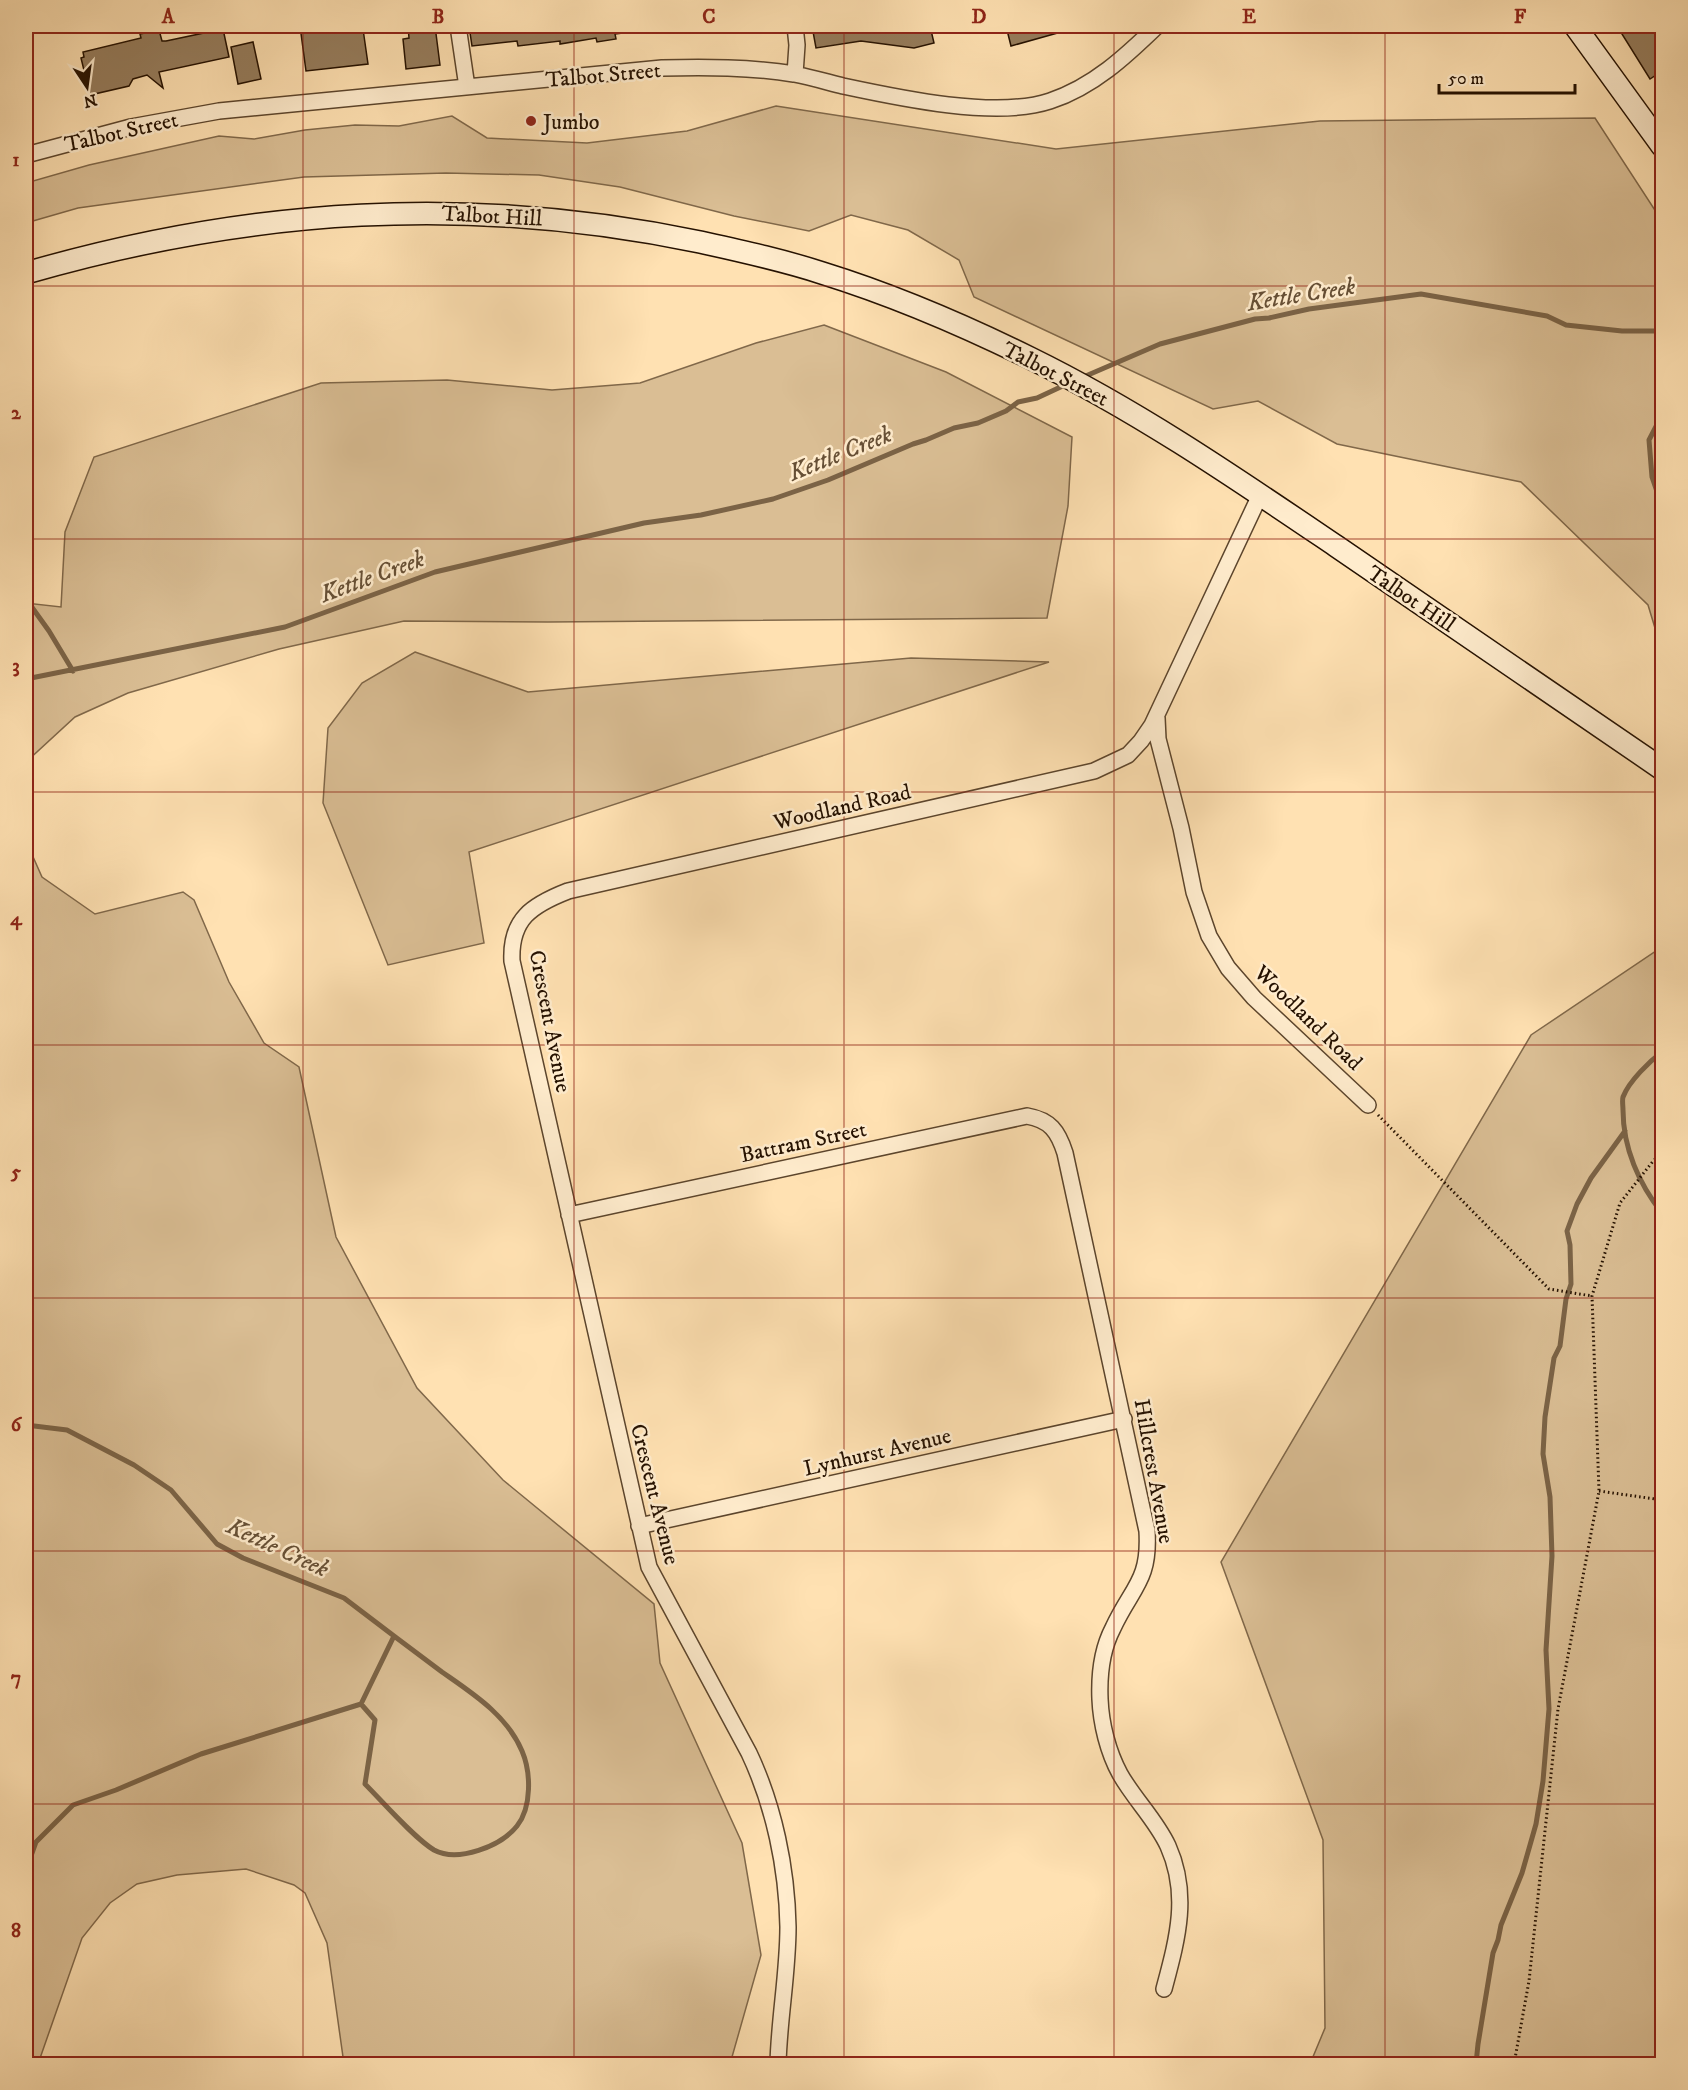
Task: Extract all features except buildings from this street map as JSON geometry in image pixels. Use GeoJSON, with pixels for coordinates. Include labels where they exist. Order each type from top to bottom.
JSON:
{"type":"FeatureCollection","features":[{"type":"Feature","properties":{"kind":"main road"},"geometry":{"type":"LineString","coordinates":[[1575,26],[1662,146]]}},
{"type":"Feature","properties":{"kind":"main road","name":"Talbot Hill"},"geometry":{"type":"LineString","coordinates":[[26,273],[145,242],[209,230],[371,213],[484,214],[598,223],[649,231],[736,250],[822,272],[950,322]]}},
{"type":"Feature","properties":{"kind":"main road","name":"Talbot Street"},"geometry":{"type":"LineString","coordinates":[[950,322],[1032,359],[1159,430]]}},
{"type":"Feature","properties":{"kind":"main road","name":"Talbot Hill"},"geometry":{"type":"LineString","coordinates":[[1159,430],[1260,495],[1662,769]]}},
{"type":"Feature","properties":{"kind":"street"},"geometry":{"type":"LineString","coordinates":[[458,26],[467,87]]}},
{"type":"Feature","properties":{"kind":"street"},"geometry":{"type":"LineString","coordinates":[[795,26],[797,45],[795,74]]}},
{"type":"Feature","properties":{"kind":"street","name":"Talbot Street"},"geometry":{"type":"LineString","coordinates":[[26,156],[130,127],[210,112],[662,68],[715,67],[795,74],[845,86],[951,105],[985,108],[1018,107],[1049,101],[1082,87],[1108,70],[1157,26]]}},
{"type":"Feature","properties":{"kind":"street","name":"Woodland Road"},"geometry":{"type":"LineString","coordinates":[[523,918],[543,901],[568,891],[1094,771],[1128,755],[1157,718],[1260,495]]}},
{"type":"Feature","properties":{"kind":"street","name":"Woodland Road"},"geometry":{"type":"LineString","coordinates":[[1157,718],[1158,739],[1181,828],[1196,899],[1209,936],[1228,968],[1254,998],[1368,1105]]}},
{"type":"Feature","properties":{"kind":"street","name":"Crescent Avenue"},"geometry":{"type":"LineString","coordinates":[[523,918],[513,937],[512,961],[645,1553],[654,1580],[749,1753],[757,1770],[773,1823],[783,1874],[788,1928],[778,2064]]}},
{"type":"Feature","properties":{"kind":"street","name":"Battram Street"},"geometry":{"type":"LineString","coordinates":[[569,1215],[1027,1116],[1046,1121]]}},
{"type":"Feature","properties":{"kind":"street","name":"Hillcrest Avenue"},"geometry":{"type":"LineString","coordinates":[[1046,1121],[1058,1136],[1065,1153],[1147,1531],[1147,1558],[1140,1582],[1118,1617],[1108,1640],[1102,1664],[1100,1700],[1109,1748],[1119,1773],[1163,1837],[1178,1879],[1180,1900],[1178,1936],[1164,1989]]}},
{"type":"Feature","properties":{"kind":"street","name":"Lynhurst Avenue"},"geometry":{"type":"LineString","coordinates":[[639,1527],[1124,1419]]}},
{"type":"Feature","properties":{"kind":"path"},"geometry":{"type":"LineString","coordinates":[[1368,1105],[1549,1289],[1592,1296]]}},
{"type":"Feature","properties":{"kind":"path"},"geometry":{"type":"LineString","coordinates":[[1514,2064],[1529,1981],[1558,1709],[1599,1491],[1592,1296],[1620,1203],[1654,1160],[1662,1154]]}},
{"type":"Feature","properties":{"kind":"path"},"geometry":{"type":"LineString","coordinates":[[1599,1491],[1662,1500]]}},
{"type":"Feature","properties":{"kind":"shaded area"},"geometry":{"type":"Polygon","coordinates":[[[776,106],[1056,149],[1320,121],[1595,118],[1662,221],[1662,651],[1648,605],[1521,482],[1337,444],[1258,401],[1213,409],[974,297],[959,260],[908,230],[851,215],[809,231],[734,216],[620,187],[539,175],[446,173],[304,177],[78,208],[26,223],[26,183],[89,165],[219,136],[254,139],[305,130],[355,125],[399,126],[452,116],[487,138],[587,143],[687,131],[776,106]]]}},
{"type":"Feature","properties":{"kind":"shaded area"},"geometry":{"type":"Polygon","coordinates":[[[824,325],[946,372],[1072,437],[1068,506],[1047,618],[404,621],[279,649],[128,693],[75,717],[26,762],[26,603],[61,607],[65,532],[94,457],[321,383],[447,380],[552,390],[640,383],[756,343],[824,325]]]}},
{"type":"Feature","properties":{"kind":"shaded area"},"geometry":{"type":"Polygon","coordinates":[[[415,652],[528,692],[911,658],[1049,662],[469,852],[484,943],[388,965],[323,803],[328,728],[362,683],[415,652]]]}},
{"type":"Feature","properties":{"kind":"shaded area"},"geometry":{"type":"Polygon","coordinates":[[[26,841],[42,877],[95,914],[183,892],[194,900],[229,982],[264,1043],[299,1067],[336,1237],[417,1388],[503,1480],[654,1604],[660,1663],[742,1843],[761,1955],[730,2064],[344,2064],[327,1943],[305,1893],[294,1885],[246,1869],[177,1875],[137,1884],[110,1903],[82,1938],[38,2064],[26,2064],[26,841]]]}},
{"type":"Feature","properties":{"kind":"shaded area"},"geometry":{"type":"Polygon","coordinates":[[[1662,947],[1662,2064],[1310,2064],[1325,2028],[1323,1840],[1221,1562],[1531,1035],[1662,947]]]}},
{"type":"Feature","properties":{"kind":"waterway","name":"Kettle Creek"},"geometry":{"type":"LineString","coordinates":[[1081,378],[1160,344],[1255,319],[1309,309],[1421,294],[1547,316],[1566,325],[1622,331],[1662,331]]}},
{"type":"Feature","properties":{"kind":"waterway","name":"Kettle Creek"},"geometry":{"type":"LineString","coordinates":[[26,679],[285,627],[435,572],[644,523],[701,515],[773,499],[828,480],[954,428],[978,423],[1006,411],[1018,402],[1037,398],[1067,384]]}},
{"type":"Feature","properties":{"kind":"waterway"},"geometry":{"type":"LineString","coordinates":[[1662,415],[1649,440],[1652,477],[1662,506]]}},
{"type":"Feature","properties":{"kind":"waterway"},"geometry":{"type":"LineString","coordinates":[[26,599],[73,671]]}},
{"type":"Feature","properties":{"kind":"waterway"},"geometry":{"type":"LineString","coordinates":[[1662,1052],[1635,1078],[1623,1097],[1624,1124],[1629,1152],[1646,1190],[1662,1213]]}},
{"type":"Feature","properties":{"kind":"waterway"},"geometry":{"type":"LineString","coordinates":[[1476,2064],[1493,1953],[1501,1925],[1522,1873],[1536,1824],[1543,1781],[1549,1709],[1546,1650],[1552,1556],[1550,1497],[1543,1454],[1545,1417],[1554,1358],[1560,1346],[1566,1299],[1571,1284],[1570,1245],[1567,1231],[1577,1204],[1591,1178],[1625,1131]]}},
{"type":"Feature","properties":{"kind":"waterway","name":"Kettle Creek"},"geometry":{"type":"LineString","coordinates":[[26,1425],[67,1430],[134,1465],[171,1490],[217,1544],[243,1558],[344,1598],[394,1636],[361,1704],[201,1754],[116,1790],[73,1805],[36,1842],[26,1870]]}},
{"type":"Feature","properties":{"kind":"waterway","name":"Kettle Creek"},"geometry":{"type":"LineString","coordinates":[[361,1704],[375,1720],[365,1784],[426,1844],[444,1854],[467,1853],[490,1846],[517,1826],[528,1799],[528,1779],[525,1759],[515,1738],[488,1706],[394,1636]]}},
{"type":"Feature","properties":{"kind":"place","name":"Jumbo"},"geometry":{"type":"Point","coordinates":[531,121]}}]}
